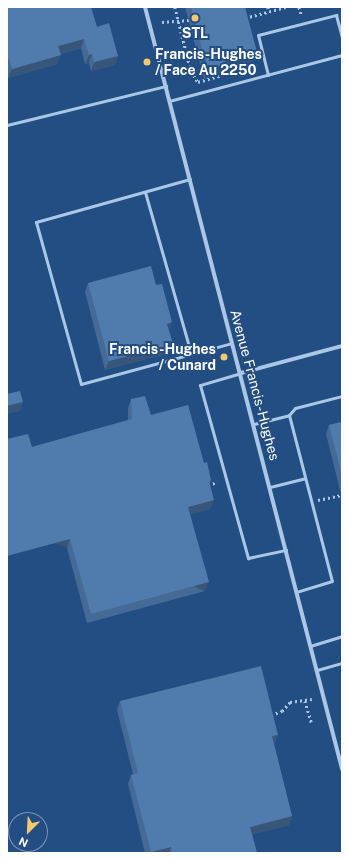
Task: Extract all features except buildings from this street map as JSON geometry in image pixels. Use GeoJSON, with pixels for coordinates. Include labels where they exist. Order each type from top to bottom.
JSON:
{"type":"FeatureCollection","features":[{"type":"Feature","properties":{"kind":"street","name":"Avenue Francis-Hughes"},"geometry":{"type":"LineString","coordinates":[[145,7],[241,373],[342,769]]}},
{"type":"Feature","properties":{"kind":"street"},"geometry":{"type":"LineString","coordinates":[[241,373],[342,346]]}},
{"type":"Feature","properties":{"kind":"lane"},"geometry":{"type":"LineString","coordinates":[[268,75],[258,35],[336,15],[342,38]]}},
{"type":"Feature","properties":{"kind":"lane"},"geometry":{"type":"LineString","coordinates":[[170,101],[342,55]]}},
{"type":"Feature","properties":{"kind":"lane"},"geometry":{"type":"LineString","coordinates":[[7,126],[166,86]]}},
{"type":"Feature","properties":{"kind":"lane"},"geometry":{"type":"LineString","coordinates":[[190,179],[36,222],[81,384],[232,343]]}},
{"type":"Feature","properties":{"kind":"lane"},"geometry":{"type":"LineString","coordinates":[[145,192],[191,354]]}},
{"type":"Feature","properties":{"kind":"lane"},"geometry":{"type":"LineString","coordinates":[[241,373],[200,385],[248,558],[286,550]]}},
{"type":"Feature","properties":{"kind":"lane"},"geometry":{"type":"LineString","coordinates":[[254,424],[289,415],[295,408],[342,396]]}},
{"type":"Feature","properties":{"kind":"lane"},"geometry":{"type":"LineString","coordinates":[[289,415],[332,581],[296,592]]}},
{"type":"Feature","properties":{"kind":"lane"},"geometry":{"type":"LineString","coordinates":[[270,487],[305,478]]}},
{"type":"Feature","properties":{"kind":"lane"},"geometry":{"type":"LineString","coordinates":[[310,646],[342,636]]}},
{"type":"Feature","properties":{"kind":"lane"},"geometry":{"type":"LineString","coordinates":[[317,670],[342,663]]}},
{"type":"Feature","properties":{"kind":"path"},"geometry":{"type":"LineString","coordinates":[[175,7],[191,71],[198,82],[257,66],[255,59]]}},
{"type":"Feature","properties":{"kind":"path"},"geometry":{"type":"LineString","coordinates":[[268,7],[269,11]]}},
{"type":"Feature","properties":{"kind":"path"},"geometry":{"type":"LineString","coordinates":[[244,18],[286,7]]}},
{"type":"Feature","properties":{"kind":"path"},"geometry":{"type":"LineString","coordinates":[[243,13],[246,25]]}},
{"type":"Feature","properties":{"kind":"path"},"geometry":{"type":"LineString","coordinates":[[162,22],[188,20]]}},
{"type":"Feature","properties":{"kind":"path"},"geometry":{"type":"LineString","coordinates":[[320,500],[342,495]]}},
{"type":"Feature","properties":{"kind":"path"},"geometry":{"type":"LineString","coordinates":[[268,716],[282,712],[290,702],[312,699]]}},
{"type":"Feature","properties":{"kind":"path"},"geometry":{"type":"LineString","coordinates":[[305,700],[312,724]]}},
{"type":"Feature","properties":{"kind":"place","name":"STL"},"geometry":{"type":"Point","coordinates":[195,18]}},
{"type":"Feature","properties":{"kind":"place","name":"Francis-Hughes / Face Au 2250"},"geometry":{"type":"Point","coordinates":[147,62]}},
{"type":"Feature","properties":{"kind":"place","name":"Francis-Hughes / Cunard"},"geometry":{"type":"Point","coordinates":[224,357]}}]}
